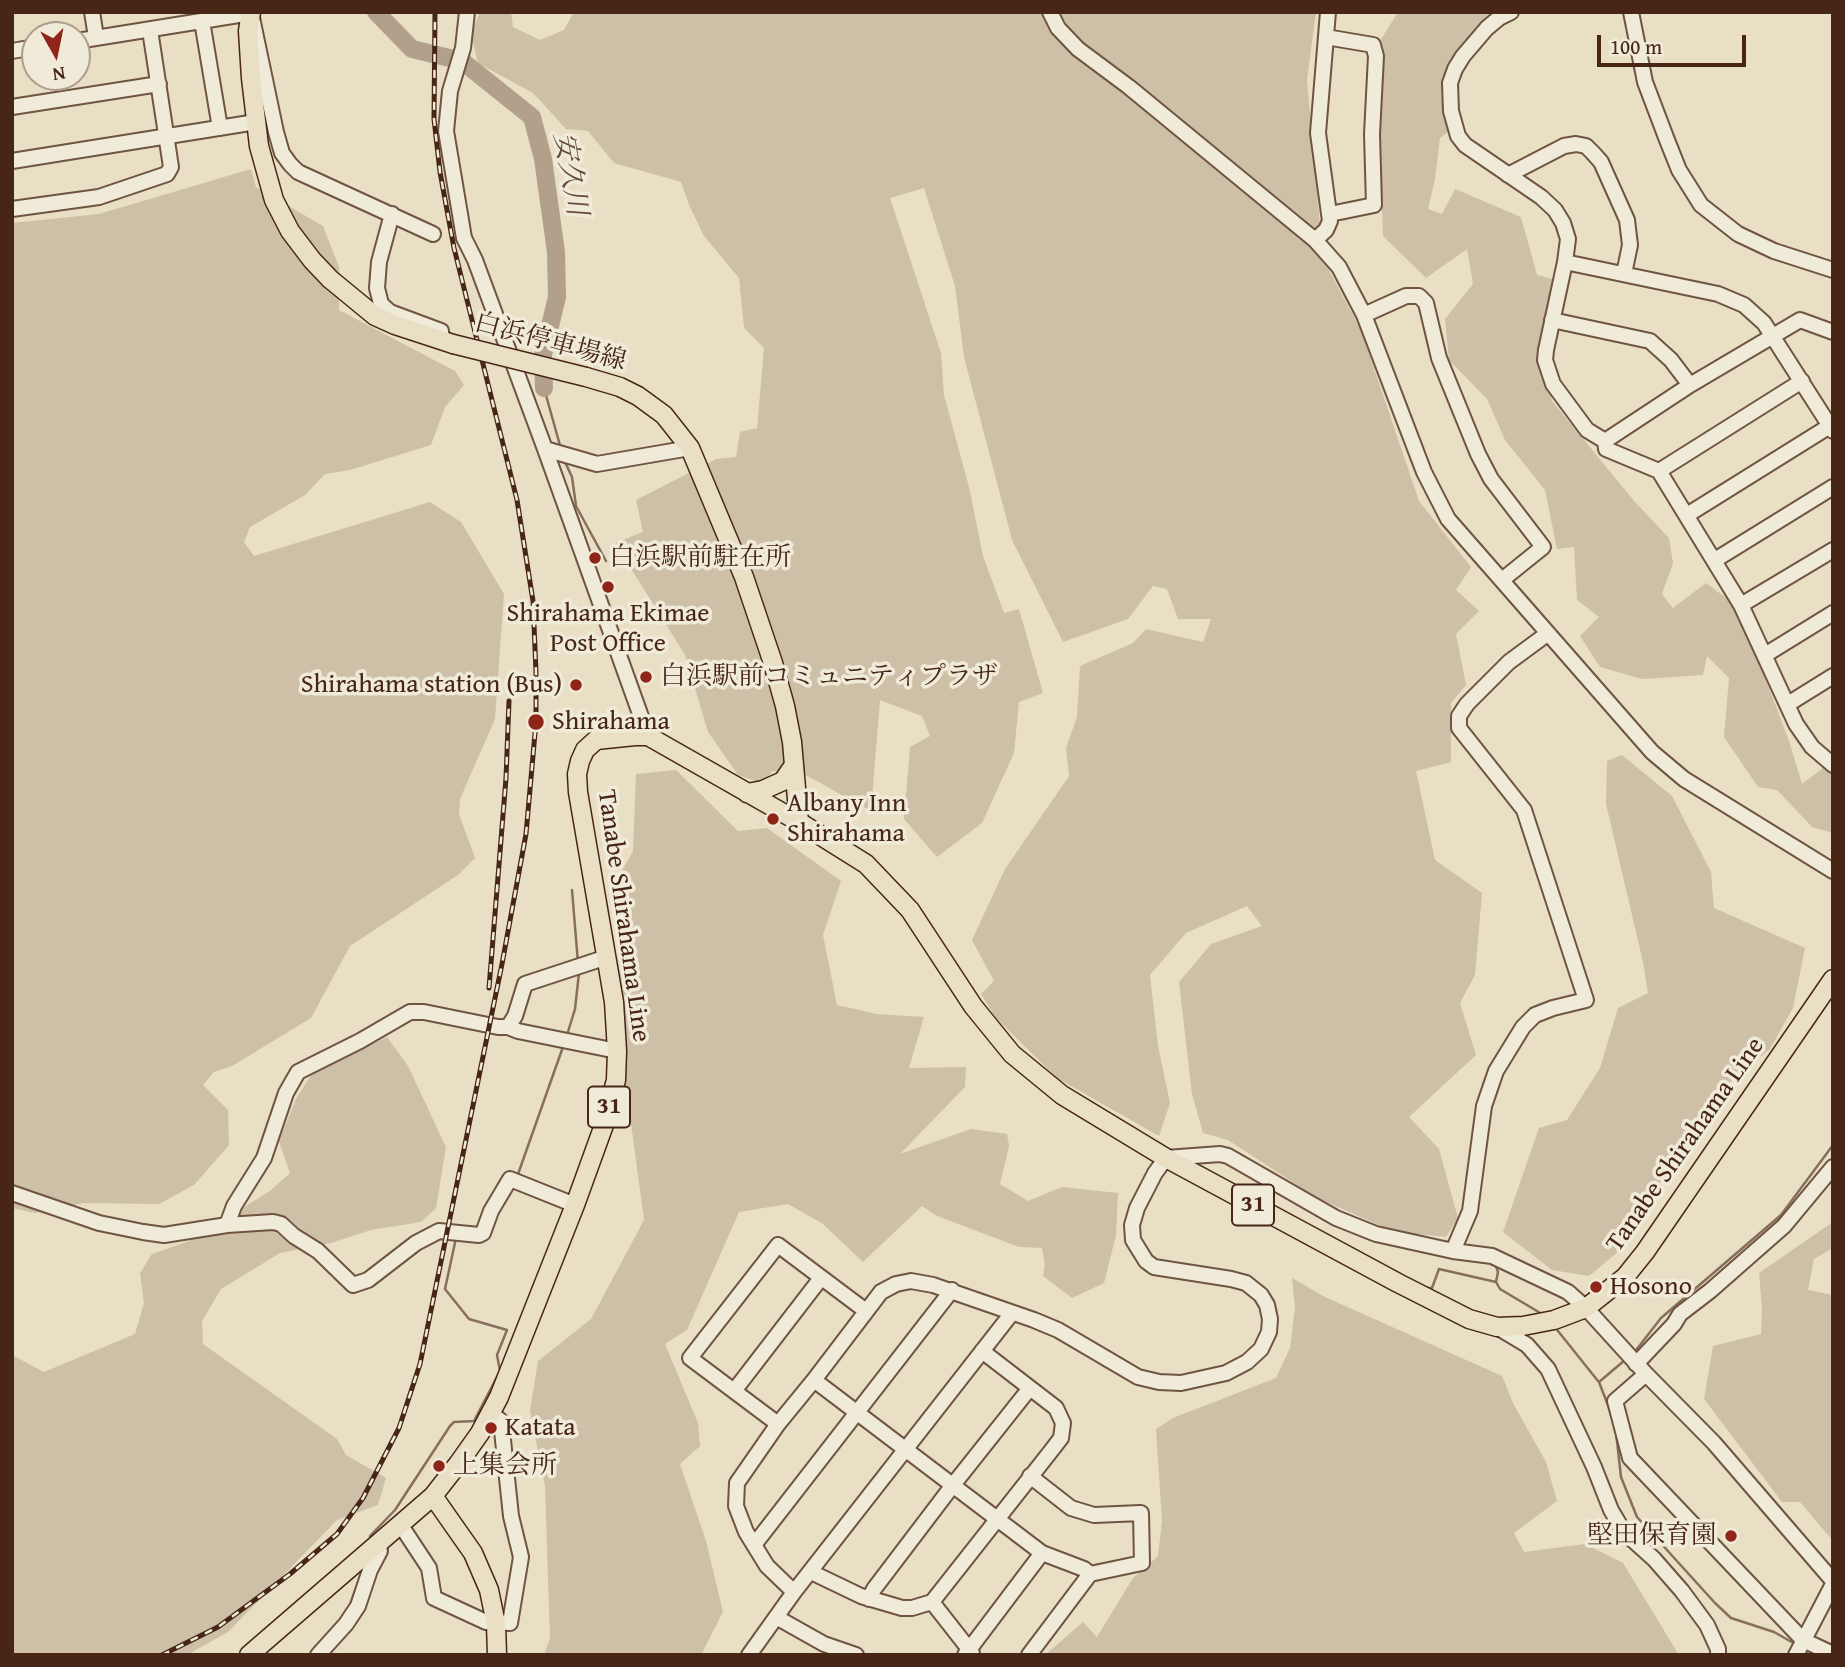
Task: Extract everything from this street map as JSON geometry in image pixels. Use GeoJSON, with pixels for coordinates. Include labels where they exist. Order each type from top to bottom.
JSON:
{"type":"FeatureCollection","features":[{"type":"Feature","properties":{"kind":"main road","name":"白浜停車場線"},"geometry":{"type":"LineString","coordinates":[[251,13],[248,31],[249,55],[256,122],[265,172],[274,200],[296,240],[312,260],[358,304],[395,325],[447,342],[620,387],[664,415],[690,448],[727,535],[766,641],[785,706],[799,822]]}},
{"type":"Feature","properties":{"kind":"main road","name":"Tanabe Shirahama Line"},"geometry":{"type":"LineString","coordinates":[[249,1655],[433,1496],[480,1433],[513,1364],[575,1205],[604,1125],[616,1080],[614,1002],[582,821],[577,774],[585,750],[596,740],[648,736],[799,822],[866,864],[910,911],[973,1006],[1013,1054],[1062,1095],[1166,1158],[1418,1293],[1469,1319],[1497,1327],[1523,1326],[1554,1320],[1586,1308],[1625,1277],[1832,982]]}},
{"type":"Feature","properties":{"kind":"main road"},"geometry":{"type":"LineString","coordinates":[[747,793],[763,790],[783,781],[794,765]]}},
{"type":"Feature","properties":{"kind":"main road"},"geometry":{"type":"LineString","coordinates":[[433,1496],[473,1553],[489,1590],[496,1624],[497,1655]]}},
{"type":"Feature","properties":{"kind":"street"},"geometry":{"type":"LineString","coordinates":[[92,12],[96,37]]}},
{"type":"Feature","properties":{"kind":"street"},"geometry":{"type":"LineString","coordinates":[[467,12],[460,58],[450,91],[446,131],[464,238],[475,260],[545,449],[648,736]]}},
{"type":"Feature","properties":{"kind":"street"},"geometry":{"type":"LineString","coordinates":[[1050,12],[1058,28],[1078,50],[1129,86],[1315,240],[1339,267],[1364,315],[1424,472],[1448,519],[1651,752],[1724,806],[1830,864]]}},
{"type":"Feature","properties":{"kind":"street"},"geometry":{"type":"LineString","coordinates":[[1315,240],[1326,230],[1330,221],[1318,133],[1328,12]]}},
{"type":"Feature","properties":{"kind":"street"},"geometry":{"type":"LineString","coordinates":[[1511,12],[1499,18],[1463,56],[1450,83],[1450,98],[1454,125],[1465,145],[1541,197],[1563,223],[1568,239],[1566,262],[1545,360],[1553,384],[1587,429],[1605,441],[1606,449],[1659,471],[1741,605],[1805,739],[1830,759]]}},
{"type":"Feature","properties":{"kind":"street"},"geometry":{"type":"LineString","coordinates":[[1630,12],[1645,82],[1679,170],[1701,205],[1738,234],[1774,251],[1833,270]]}},
{"type":"Feature","properties":{"kind":"street"},"geometry":{"type":"LineString","coordinates":[[91,38],[251,13],[276,132],[282,153],[290,164],[299,172],[433,234]]}},
{"type":"Feature","properties":{"kind":"street"},"geometry":{"type":"LineString","coordinates":[[202,21],[219,128]]}},
{"type":"Feature","properties":{"kind":"street"},"geometry":{"type":"LineString","coordinates":[[12,209],[99,197],[167,174],[171,167],[150,30]]}},
{"type":"Feature","properties":{"kind":"street"},"geometry":{"type":"LineString","coordinates":[[1326,37],[1373,45],[1376,56],[1372,134],[1374,205],[1330,214]]}},
{"type":"Feature","properties":{"kind":"street"},"geometry":{"type":"LineString","coordinates":[[12,107],[159,84]]}},
{"type":"Feature","properties":{"kind":"street"},"geometry":{"type":"LineString","coordinates":[[12,161],[256,122]]}},
{"type":"Feature","properties":{"kind":"street"},"geometry":{"type":"LineString","coordinates":[[1508,175],[1564,146],[1586,146],[1601,162],[1627,220],[1630,245],[1624,274]]}},
{"type":"Feature","properties":{"kind":"street"},"geometry":{"type":"LineString","coordinates":[[392,214],[379,262],[377,288],[382,303],[390,312],[441,331],[447,342]]}},
{"type":"Feature","properties":{"kind":"street"},"geometry":{"type":"LineString","coordinates":[[1566,262],[1732,298],[1755,313],[1832,427],[1687,515]]}},
{"type":"Feature","properties":{"kind":"street"},"geometry":{"type":"LineString","coordinates":[[1364,315],[1406,296],[1419,296],[1426,303],[1439,358],[1478,454],[1491,479],[1543,547],[1502,580]]}},
{"type":"Feature","properties":{"kind":"street"},"geometry":{"type":"LineString","coordinates":[[1552,320],[1650,341],[1671,360],[1690,385]]}},
{"type":"Feature","properties":{"kind":"street"},"geometry":{"type":"LineString","coordinates":[[1605,441],[1690,385],[1800,320],[1833,332]]}},
{"type":"Feature","properties":{"kind":"street"},"geometry":{"type":"LineString","coordinates":[[1659,471],[1802,381]]}},
{"type":"Feature","properties":{"kind":"street"},"geometry":{"type":"LineString","coordinates":[[545,449],[597,464],[690,448]]}},
{"type":"Feature","properties":{"kind":"street"},"geometry":{"type":"LineString","coordinates":[[1715,560],[1833,487]]}},
{"type":"Feature","properties":{"kind":"street"},"geometry":{"type":"LineString","coordinates":[[1741,605],[1833,550]]}},
{"type":"Feature","properties":{"kind":"street"},"geometry":{"type":"LineString","coordinates":[[1765,654],[1833,613]]}},
{"type":"Feature","properties":{"kind":"street"},"geometry":{"type":"LineString","coordinates":[[1453,1251],[1471,1211],[1485,1106],[1496,1071],[1523,1027],[1535,1015],[1586,1000],[1524,810],[1459,728],[1459,716],[1467,704],[1509,662],[1547,634]]}},
{"type":"Feature","properties":{"kind":"street"},"geometry":{"type":"LineString","coordinates":[[1788,704],[1833,676]]}},
{"type":"Feature","properties":{"kind":"street"},"geometry":{"type":"LineString","coordinates":[[508,1027],[515,1016],[525,984],[607,957]]}},
{"type":"Feature","properties":{"kind":"street"},"geometry":{"type":"LineString","coordinates":[[226,1225],[229,1215],[264,1158],[291,1080],[298,1072],[410,1012],[424,1012],[508,1027],[617,1051]]}},
{"type":"Feature","properties":{"kind":"street"},"geometry":{"type":"LineString","coordinates":[[794,1592],[767,1566],[754,1545],[736,1506],[737,1483],[778,1424],[881,1292],[896,1284],[919,1282],[952,1290],[1058,1331],[1138,1377],[1159,1382],[1181,1383],[1226,1373],[1247,1362],[1261,1349],[1269,1332],[1270,1319],[1267,1305],[1261,1295],[1246,1283],[1231,1279],[1154,1267],[1146,1261],[1133,1240],[1132,1225],[1136,1209],[1166,1158],[1228,1156],[1336,1218],[1398,1241],[1492,1256],[1568,1292],[1714,1443],[1833,1583],[1800,1646]]}},
{"type":"Feature","properties":{"kind":"street"},"geometry":{"type":"LineString","coordinates":[[1833,1167],[1784,1226],[1680,1314],[1674,1324],[1635,1363],[1615,1401],[1630,1458],[1800,1646],[1833,1654]]}},
{"type":"Feature","properties":{"kind":"street"},"geometry":{"type":"LineString","coordinates":[[12,1193],[99,1223],[164,1235],[226,1225],[272,1222],[281,1224],[294,1237],[317,1251],[353,1285],[368,1280],[416,1242],[439,1231],[479,1236],[510,1179],[575,1205]]}},
{"type":"Feature","properties":{"kind":"street"},"geometry":{"type":"LineString","coordinates":[[778,1424],[690,1359],[778,1245],[866,1311]]}},
{"type":"Feature","properties":{"kind":"street"},"geometry":{"type":"LineString","coordinates":[[734,1391],[821,1278]]}},
{"type":"Feature","properties":{"kind":"street"},"geometry":{"type":"LineString","coordinates":[[754,1545],[952,1290]]}},
{"type":"Feature","properties":{"kind":"street"},"geometry":{"type":"LineString","coordinates":[[749,1655],[794,1592],[1012,1313]]}},
{"type":"Feature","properties":{"kind":"street"},"geometry":{"type":"LineString","coordinates":[[1497,1327],[1527,1345],[1548,1369],[1611,1510],[1624,1532],[1654,1559],[1682,1591],[1714,1638],[1718,1655]]}},
{"type":"Feature","properties":{"kind":"street"},"geometry":{"type":"LineString","coordinates":[[811,1572],[849,1592],[902,1608],[932,1602],[1061,1438],[1063,1423],[1056,1408],[982,1351]]}},
{"type":"Feature","properties":{"kind":"street"},"geometry":{"type":"LineString","coordinates":[[814,1380],[1042,1553],[1084,1569],[1090,1574]]}},
{"type":"Feature","properties":{"kind":"street"},"geometry":{"type":"LineString","coordinates":[[870,1599],[874,1589],[1030,1388]]}},
{"type":"Feature","properties":{"kind":"street"},"geometry":{"type":"LineString","coordinates":[[400,1524],[429,1568],[434,1598],[486,1622],[510,1623],[521,1557],[511,1516],[502,1421],[491,1413]]}},
{"type":"Feature","properties":{"kind":"street"},"geometry":{"type":"LineString","coordinates":[[1029,1655],[1090,1574],[1142,1563],[1142,1513],[1094,1515],[1071,1508],[1030,1476]]}},
{"type":"Feature","properties":{"kind":"street"},"geometry":{"type":"LineString","coordinates":[[318,1655],[358,1606],[370,1570],[380,1551],[377,1544]]}},
{"type":"Feature","properties":{"kind":"street"},"geometry":{"type":"LineString","coordinates":[[932,1602],[966,1653],[1042,1553]]}},
{"type":"Feature","properties":{"kind":"street"},"geometry":{"type":"LineString","coordinates":[[776,1617],[824,1644],[856,1655]]}},
{"type":"Feature","properties":{"kind":"shaded area"},"geometry":{"type":"Polygon","coordinates":[[[480,12],[511,12],[513,27],[540,40],[564,30],[574,12],[1316,12],[1307,80],[1323,259],[1361,330],[1419,501],[1471,567],[1456,590],[1479,611],[1456,634],[1466,685],[1451,703],[1451,762],[1416,771],[1435,860],[1482,893],[1475,975],[1460,1003],[1476,1055],[1409,1117],[1439,1149],[1458,1218],[1446,1237],[1395,1232],[1317,1198],[1228,1140],[1203,1133],[1192,1094],[1179,982],[1211,944],[1262,926],[1247,906],[1186,933],[1150,975],[1158,1046],[1170,1103],[1159,1136],[1057,1078],[996,1018],[981,994],[994,981],[972,940],[1005,869],[1069,776],[1066,748],[1077,717],[1080,666],[1133,643],[1146,629],[1203,642],[1211,619],[1178,619],[1167,589],[1153,586],[1128,619],[1063,642],[1012,540],[964,357],[955,286],[924,188],[890,198],[941,353],[944,395],[969,487],[983,556],[1004,613],[1019,609],[1043,693],[1019,702],[1014,753],[982,823],[937,857],[904,819],[910,747],[930,736],[922,716],[880,700],[871,811],[804,774],[772,771],[764,784],[738,775],[708,732],[685,655],[615,543],[643,532],[636,500],[716,459],[736,457],[740,432],[757,428],[764,348],[744,328],[739,278],[704,236],[681,182],[614,163],[588,131],[566,129],[533,93],[478,63],[471,34],[480,12]]]}},
{"type":"Feature","properties":{"kind":"shaded area"},"geometry":{"type":"Polygon","coordinates":[[[1398,12],[1502,12],[1462,46],[1449,72],[1444,103],[1448,132],[1440,138],[1428,209],[1442,214],[1455,189],[1521,217],[1537,275],[1553,279],[1542,360],[1552,401],[1635,502],[1669,538],[1673,563],[1662,594],[1673,608],[1706,583],[1739,607],[1790,744],[1802,784],[1823,768],[1833,772],[1833,833],[1812,827],[1777,790],[1758,787],[1724,737],[1729,678],[1707,656],[1703,675],[1642,679],[1600,667],[1580,636],[1599,617],[1577,600],[1574,547],[1557,549],[1545,490],[1505,440],[1487,399],[1449,360],[1445,319],[1473,284],[1467,249],[1426,278],[1383,236],[1378,100],[1380,41],[1398,12]]]}},
{"type":"Feature","properties":{"kind":"shaded area"},"geometry":{"type":"Polygon","coordinates":[[[251,169],[256,187],[323,226],[339,267],[339,310],[455,371],[464,385],[445,407],[431,445],[350,470],[325,474],[305,495],[250,527],[244,542],[254,556],[430,502],[461,522],[504,594],[495,719],[460,799],[459,814],[475,858],[458,875],[350,946],[311,1018],[232,1066],[214,1072],[203,1085],[228,1110],[229,1145],[194,1185],[159,1204],[84,1203],[35,1213],[12,1208],[12,223],[99,214],[251,169]]]}},
{"type":"Feature","properties":{"kind":"shaded area"},"geometry":{"type":"Polygon","coordinates":[[[1622,755],[1672,796],[1711,872],[1714,908],[1805,948],[1793,1008],[1770,1049],[1732,1080],[1685,1141],[1619,1251],[1589,1276],[1552,1270],[1503,1232],[1539,1128],[1567,1120],[1600,1068],[1618,1008],[1648,993],[1606,804],[1607,761],[1622,755]]]}},
{"type":"Feature","properties":{"kind":"shaded area"},"geometry":{"type":"Polygon","coordinates":[[[676,770],[738,831],[767,828],[841,881],[823,935],[837,1005],[877,1014],[924,1017],[909,1068],[966,1067],[965,1087],[900,1154],[971,1129],[1007,1134],[1009,1146],[1000,1184],[1028,1201],[1062,1187],[1118,1193],[1116,1235],[1104,1283],[1072,1298],[1043,1276],[1045,1265],[1042,1248],[1019,1247],[937,1216],[922,1206],[863,1262],[823,1224],[788,1204],[739,1212],[687,1330],[665,1344],[698,1423],[700,1446],[680,1464],[706,1541],[723,1612],[701,1655],[544,1655],[550,1638],[545,1486],[530,1411],[538,1361],[591,1319],[644,1220],[626,1086],[615,883],[633,851],[636,774],[676,770]]]}},
{"type":"Feature","properties":{"kind":"shaded area"},"geometry":{"type":"Polygon","coordinates":[[[387,1037],[408,1066],[446,1147],[436,1208],[421,1222],[371,1230],[331,1243],[280,1253],[221,1289],[202,1321],[203,1344],[337,1439],[346,1455],[386,1478],[378,1505],[337,1520],[228,1632],[187,1655],[12,1655],[12,1355],[44,1372],[135,1334],[144,1303],[140,1273],[152,1254],[189,1241],[270,1191],[290,1173],[279,1141],[296,1099],[311,1075],[387,1037]]]}},
{"type":"Feature","properties":{"kind":"shaded area"},"geometry":{"type":"Polygon","coordinates":[[[1833,1222],[1833,1248],[1814,1259],[1808,1290],[1833,1295],[1833,1541],[1800,1502],[1782,1502],[1704,1399],[1713,1346],[1761,1334],[1759,1273],[1833,1222]]]}},
{"type":"Feature","properties":{"kind":"shaded area"},"geometry":{"type":"Polygon","coordinates":[[[1292,1278],[1325,1297],[1502,1376],[1514,1405],[1546,1462],[1557,1501],[1514,1533],[1524,1552],[1585,1544],[1623,1563],[1679,1655],[1045,1655],[1083,1622],[1097,1637],[1133,1578],[1158,1556],[1162,1521],[1156,1429],[1173,1418],[1276,1378],[1290,1348],[1295,1307],[1292,1278]]]}},
{"type":"Feature","properties":{"kind":"waterway","name":"安久川"},"geometry":{"type":"LineString","coordinates":[[376,12],[412,49],[462,61],[532,117],[543,159],[556,252],[557,297],[543,355],[544,388]]}},
{"type":"Feature","properties":{"kind":"waterway"},"geometry":{"type":"LineString","coordinates":[[544,388],[561,449]]}},
{"type":"Feature","properties":{"kind":"waterway"},"geometry":{"type":"LineString","coordinates":[[565,462],[572,477],[576,506],[606,561]]}},
{"type":"Feature","properties":{"kind":"waterway"},"geometry":{"type":"LineString","coordinates":[[572,890],[578,963]]}},
{"type":"Feature","properties":{"kind":"waterway"},"geometry":{"type":"LineString","coordinates":[[567,1035],[575,1009],[579,973]]}},
{"type":"Feature","properties":{"kind":"waterway"},"geometry":{"type":"LineString","coordinates":[[517,1177],[564,1044]]}},
{"type":"Feature","properties":{"kind":"waterway"},"geometry":{"type":"LineString","coordinates":[[1633,1354],[1661,1318],[1781,1215],[1833,1145]]}},
{"type":"Feature","properties":{"kind":"waterway"},"geometry":{"type":"LineString","coordinates":[[483,1239],[490,1234],[493,1226]]}},
{"type":"Feature","properties":{"kind":"waterway"},"geometry":{"type":"LineString","coordinates":[[370,1536],[395,1510],[450,1426],[454,1422],[474,1421],[500,1371],[497,1355],[507,1330],[469,1319],[445,1289],[456,1238]]}},
{"type":"Feature","properties":{"kind":"waterway"},"geometry":{"type":"LineString","coordinates":[[1496,1266],[1496,1282],[1500,1289],[1542,1314]]}},
{"type":"Feature","properties":{"kind":"waterway"},"geometry":{"type":"LineString","coordinates":[[1424,1288],[1432,1288],[1439,1269],[1496,1282]]}},
{"type":"Feature","properties":{"kind":"waterway"},"geometry":{"type":"LineString","coordinates":[[1554,1326],[1598,1381]]}},
{"type":"Feature","properties":{"kind":"waterway"},"geometry":{"type":"LineString","coordinates":[[1611,1413],[1599,1382],[1625,1360]]}},
{"type":"Feature","properties":{"kind":"waterway"},"geometry":{"type":"LineString","coordinates":[[1616,1432],[1621,1477],[1637,1517],[1731,1618],[1774,1632],[1797,1645]]}},
{"type":"Feature","properties":{"kind":"waterway"},"geometry":{"type":"LineString","coordinates":[[348,1610],[359,1580]]}},
{"type":"Feature","properties":{"kind":"waterway"},"geometry":{"type":"LineString","coordinates":[[1806,1649],[1817,1655]]}},
{"type":"Feature","properties":{"kind":"railway"},"geometry":{"type":"LineString","coordinates":[[162,1655],[218,1627],[290,1574],[337,1534],[363,1498],[399,1428],[420,1364],[526,834],[536,722],[533,601],[517,500],[454,248],[440,172],[434,119],[435,12]]}},
{"type":"Feature","properties":{"kind":"railway"},"geometry":{"type":"LineString","coordinates":[[489,988],[506,778],[509,701]]}},
{"type":"Feature","properties":{"kind":"place","name":"白浜駅前駐在所"},"geometry":{"type":"Point","coordinates":[595,558]}},
{"type":"Feature","properties":{"kind":"place","name":"Shirahama Ekimae Post Office"},"geometry":{"type":"Point","coordinates":[608,587]}},
{"type":"Feature","properties":{"kind":"place","name":"白浜駅前コミュニティプラザ"},"geometry":{"type":"Point","coordinates":[646,677]}},
{"type":"Feature","properties":{"kind":"place","name":"Shirahama station (Bus)"},"geometry":{"type":"Point","coordinates":[576,685]}},
{"type":"Feature","properties":{"kind":"place","name":"Shirahama"},"geometry":{"type":"Point","coordinates":[536,722]}},
{"type":"Feature","properties":{"kind":"place","name":"Albany Inn Shirahama"},"geometry":{"type":"Point","coordinates":[773,819]}},
{"type":"Feature","properties":{"kind":"place","name":"Hosono"},"geometry":{"type":"Point","coordinates":[1596,1287]}},
{"type":"Feature","properties":{"kind":"place","name":"Katata"},"geometry":{"type":"Point","coordinates":[491,1428]}},
{"type":"Feature","properties":{"kind":"place","name":"上集会所"},"geometry":{"type":"Point","coordinates":[439,1466]}},
{"type":"Feature","properties":{"kind":"place","name":"堅田保育園"},"geometry":{"type":"Point","coordinates":[1731,1536]}}]}
